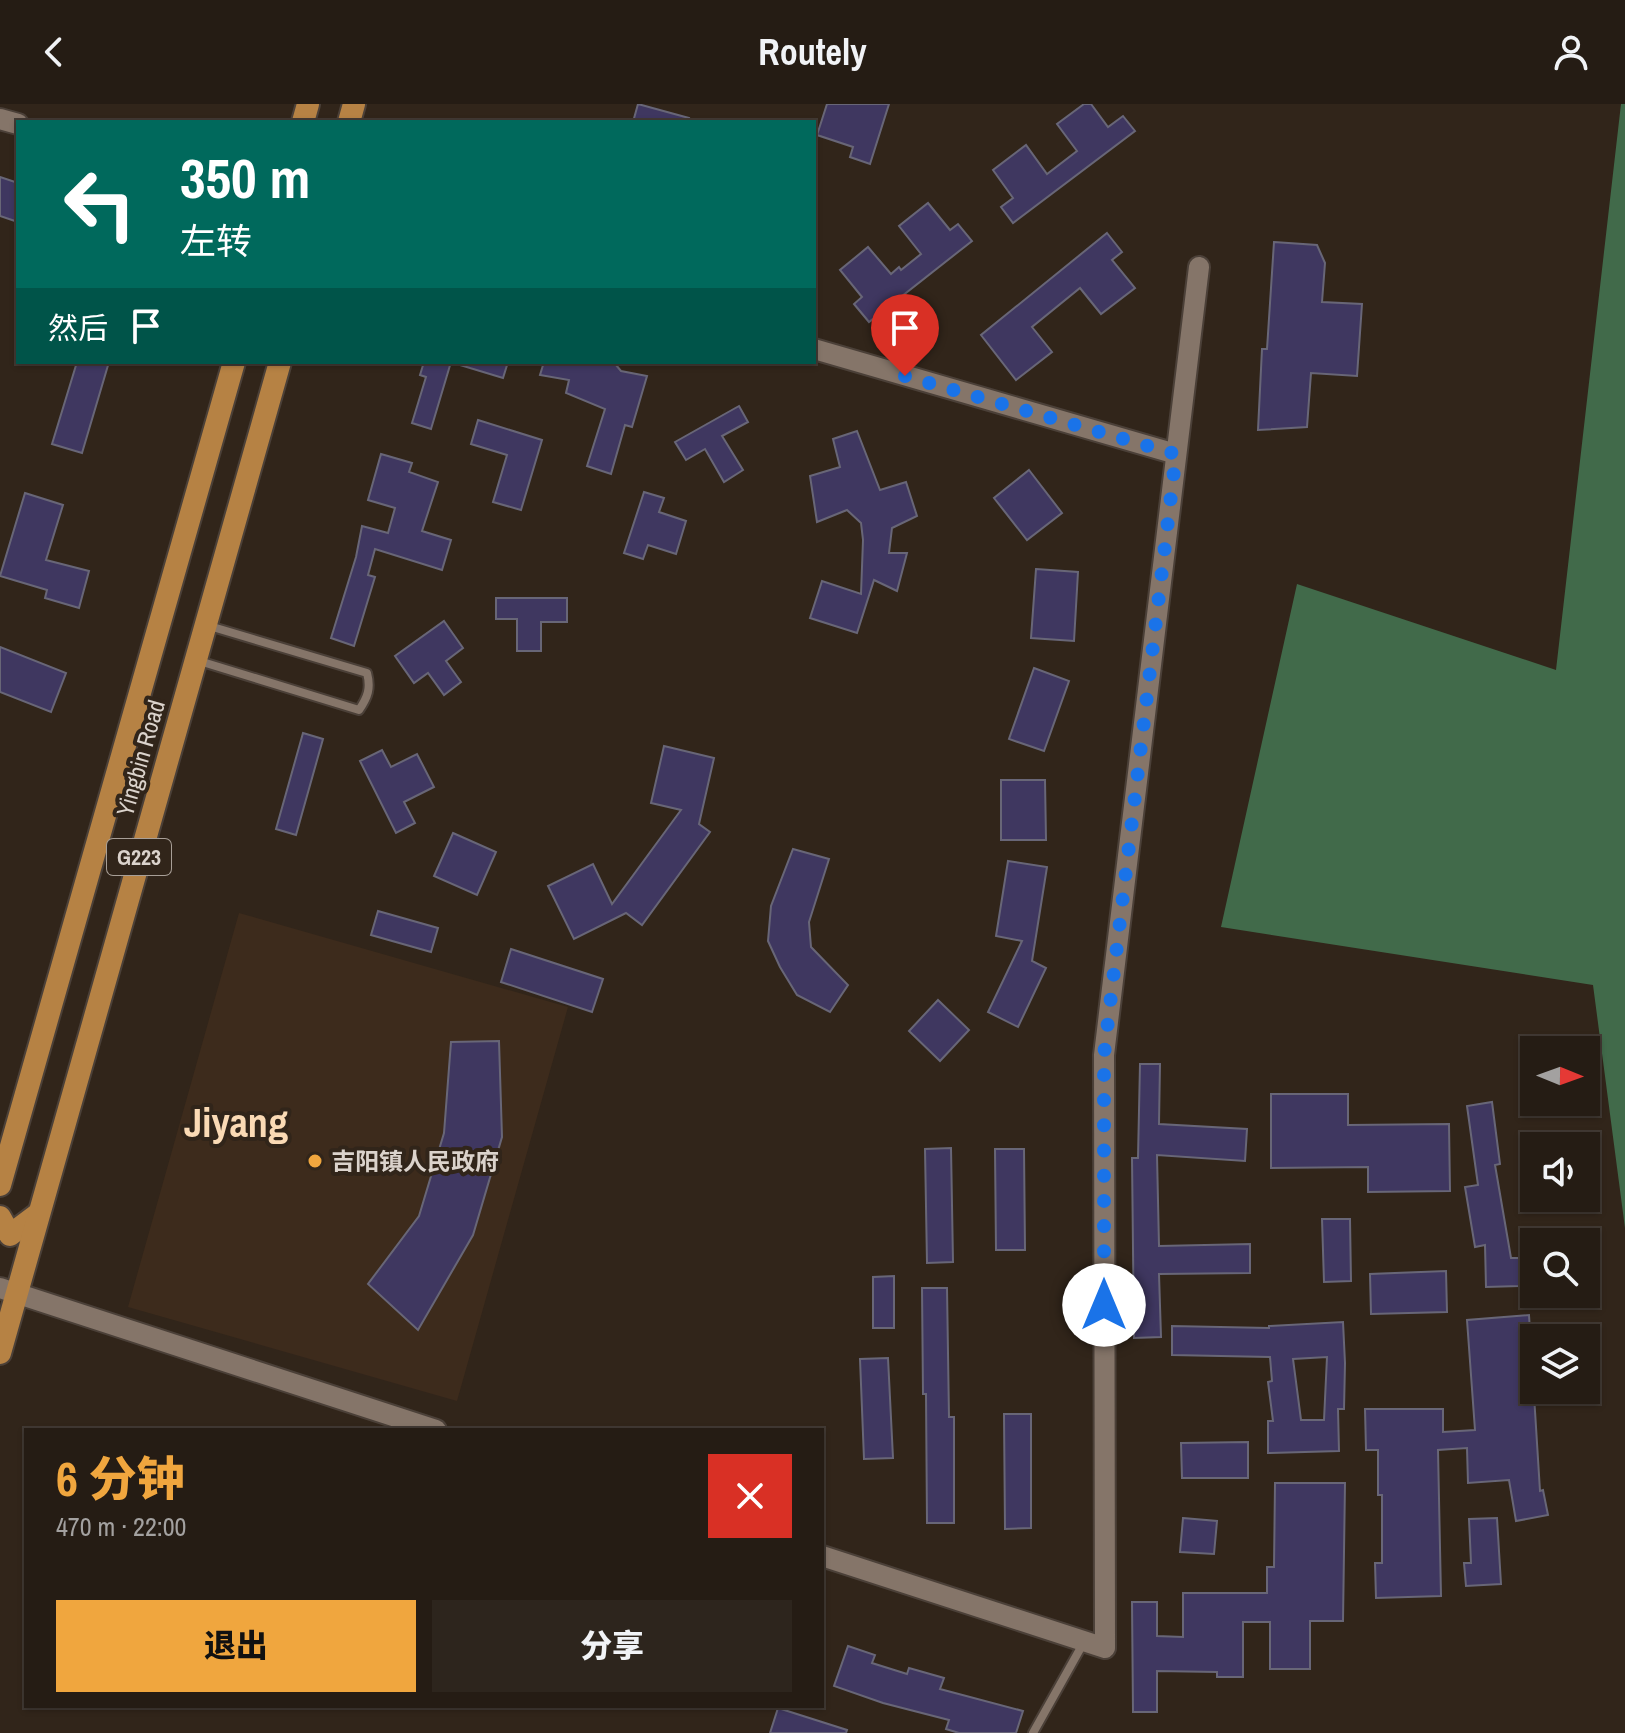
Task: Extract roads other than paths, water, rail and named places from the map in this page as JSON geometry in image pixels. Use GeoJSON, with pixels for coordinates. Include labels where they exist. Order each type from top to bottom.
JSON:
{"type":"FeatureCollection","features":[{"type":"Feature","properties":{"kind":"highway","name":"Yingbin Road"},"geometry":{"type":"LineString","coordinates":[[0,1185],[233,364]]}},
{"type":"Feature","properties":{"kind":"highway","name":"Yingbin Road"},"geometry":{"type":"LineString","coordinates":[[1,1342],[8,1290],[38,1214],[279,364]]}},
{"type":"Feature","properties":{"kind":"highway"},"geometry":{"type":"LineString","coordinates":[[0,1217],[10,1235],[38,1214]]}},
{"type":"Feature","properties":{"kind":"street"},"geometry":{"type":"LineString","coordinates":[[824,1557],[1105,1648],[1104,1055],[1199,267]]}},
{"type":"Feature","properties":{"kind":"street"},"geometry":{"type":"LineString","coordinates":[[816,350],[1176,454]]}},
{"type":"Feature","properties":{"kind":"street"},"geometry":{"type":"LineString","coordinates":[[8,1290],[430,1428]]}},
{"type":"Feature","properties":{"kind":"lane"},"geometry":{"type":"LineString","coordinates":[[195,660],[359,710],[368,698],[370,684],[367,673],[205,624]]}},
{"type":"Feature","properties":{"kind":"lane"},"geometry":{"type":"LineString","coordinates":[[1033,1733],[1084,1641]]}},
{"type":"Feature","properties":{"kind":"place","name":"吉阳镇人民政府"},"geometry":{"type":"Point","coordinates":[315,1161]}},
{"type":"Feature","properties":{"kind":"district","name":"Jiyang"},"geometry":{"type":"Point","coordinates":[236,1122]}}]}
